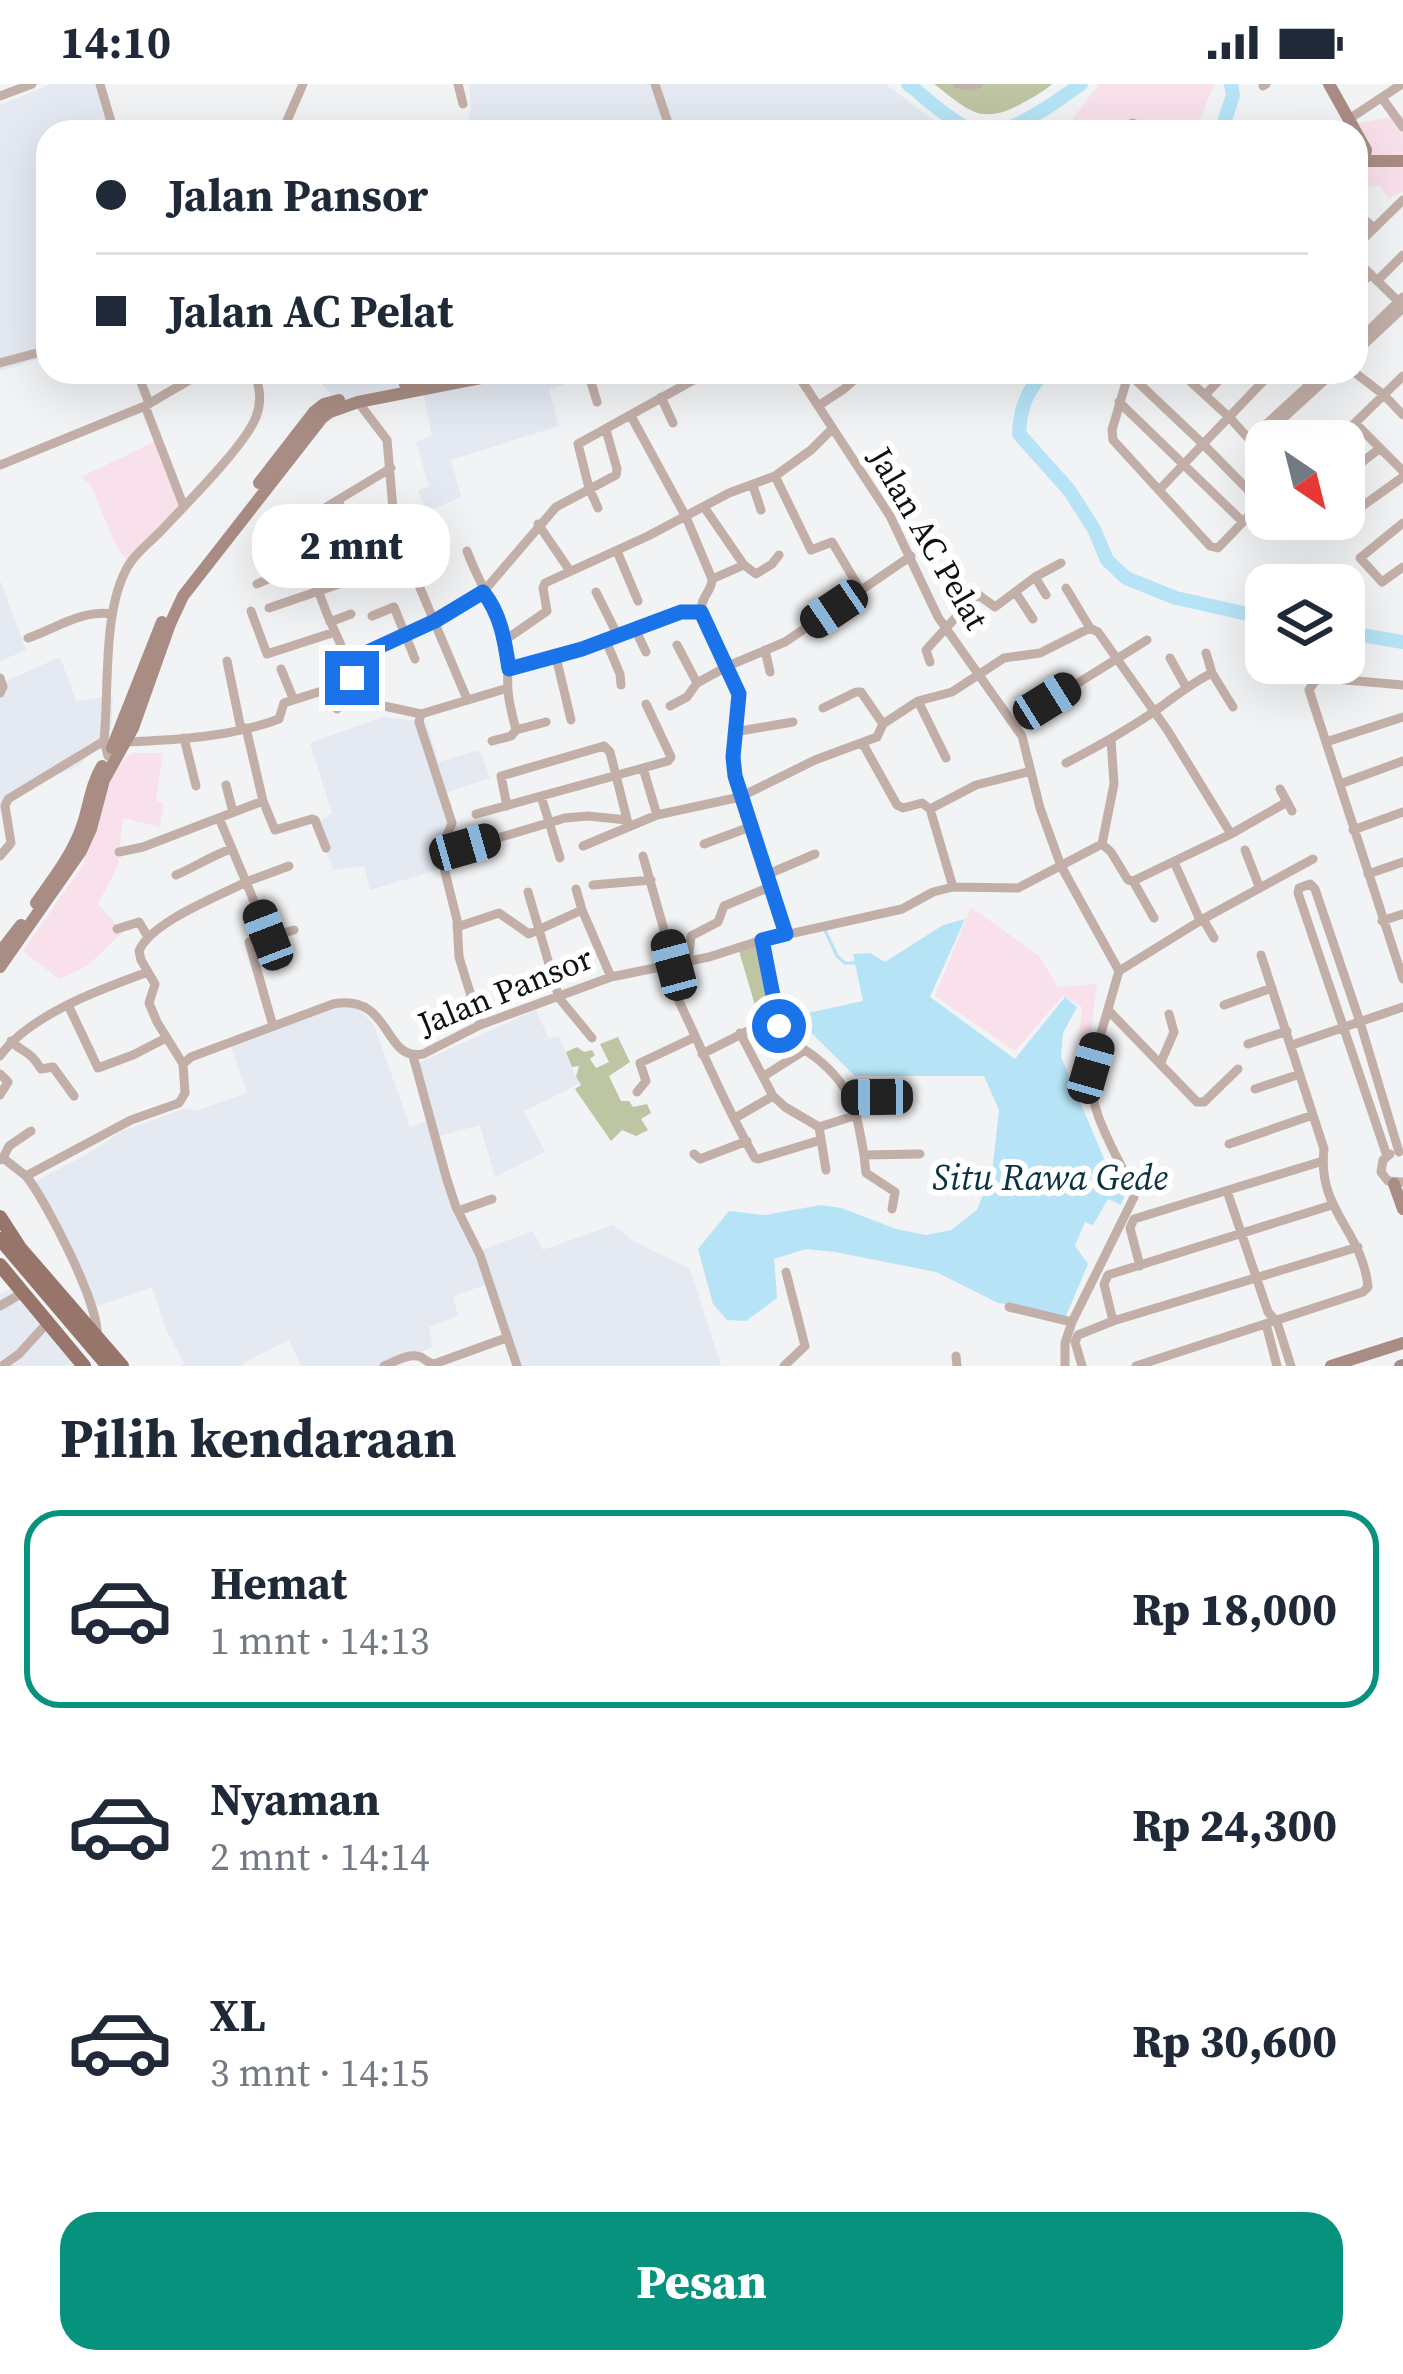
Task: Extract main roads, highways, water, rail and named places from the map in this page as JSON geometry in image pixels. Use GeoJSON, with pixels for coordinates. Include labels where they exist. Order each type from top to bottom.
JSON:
{"type":"FeatureCollection","features":[{"type":"Feature","properties":{"kind":"main road"},"geometry":{"type":"LineString","coordinates":[[1329,84],[1349,120]]}},
{"type":"Feature","properties":{"kind":"main road"},"geometry":{"type":"LineString","coordinates":[[1368,157],[1403,161]]}},
{"type":"Feature","properties":{"kind":"main road"},"geometry":{"type":"LineString","coordinates":[[0,952],[74,845],[93,781],[117,740],[165,616],[196,572],[314,412],[324,404],[411,384]]}},
{"type":"Feature","properties":{"kind":"main road"},"geometry":{"type":"LineString","coordinates":[[268,477],[330,412],[450,384]]}},
{"type":"Feature","properties":{"kind":"main road"},"geometry":{"type":"LineString","coordinates":[[0,967],[81,851],[91,829],[109,752],[125,742],[133,728],[170,624],[196,572]]}},
{"type":"Feature","properties":{"kind":"main road"},"geometry":{"type":"LineString","coordinates":[[1399,1183],[1403,1209]]}},
{"type":"Feature","properties":{"kind":"main road"},"geometry":{"type":"LineString","coordinates":[[0,1217],[20,1249],[122,1366]]}},
{"type":"Feature","properties":{"kind":"main road"},"geometry":{"type":"LineString","coordinates":[[0,1240],[108,1366]]}},
{"type":"Feature","properties":{"kind":"main road"},"geometry":{"type":"LineString","coordinates":[[0,1251],[97,1366]]}},
{"type":"Feature","properties":{"kind":"main road"},"geometry":{"type":"LineString","coordinates":[[1,1268],[84,1366]]}},
{"type":"Feature","properties":{"kind":"main road"},"geometry":{"type":"LineString","coordinates":[[1331,1366],[1403,1343]]}},
{"type":"Feature","properties":{"kind":"water","name":"Situ Rawa Gede"},"geometry":{"type":"Polygon","coordinates":[[[965,919],[930,997],[1015,1059],[1065,997],[1077,1007],[1063,1033],[1061,1057],[1108,1168],[1117,1167],[1127,1190],[1121,1205],[1108,1199],[1093,1225],[1085,1222],[1075,1246],[1088,1264],[1066,1316],[998,1303],[936,1272],[806,1249],[774,1259],[777,1298],[746,1321],[727,1320],[713,1304],[698,1249],[729,1211],[765,1215],[821,1205],[926,1235],[951,1230],[977,1210],[992,1173],[999,1110],[984,1076],[855,1076],[794,1016],[863,1001],[853,954],[870,953],[885,962],[943,925],[965,919]]]}},
{"type":"Feature","properties":{"kind":"waterway"},"geometry":{"type":"LineString","coordinates":[[908,84],[954,120]]}},
{"type":"Feature","properties":{"kind":"waterway"},"geometry":{"type":"LineString","coordinates":[[1026,120],[1081,84]]}},
{"type":"Feature","properties":{"kind":"waterway"},"geometry":{"type":"LineString","coordinates":[[1225,120],[1233,95],[1231,84]]}},
{"type":"Feature","properties":{"kind":"waterway"},"geometry":{"type":"LineString","coordinates":[[1035,384],[1019,434],[1069,490],[1107,560],[1126,578],[1176,598],[1245,613]]}},
{"type":"Feature","properties":{"kind":"waterway"},"geometry":{"type":"LineString","coordinates":[[1365,636],[1403,642]]}},
{"type":"Feature","properties":{"kind":"waterway"},"geometry":{"type":"LineString","coordinates":[[825,930],[837,956],[845,963],[855,963]]}}]}
